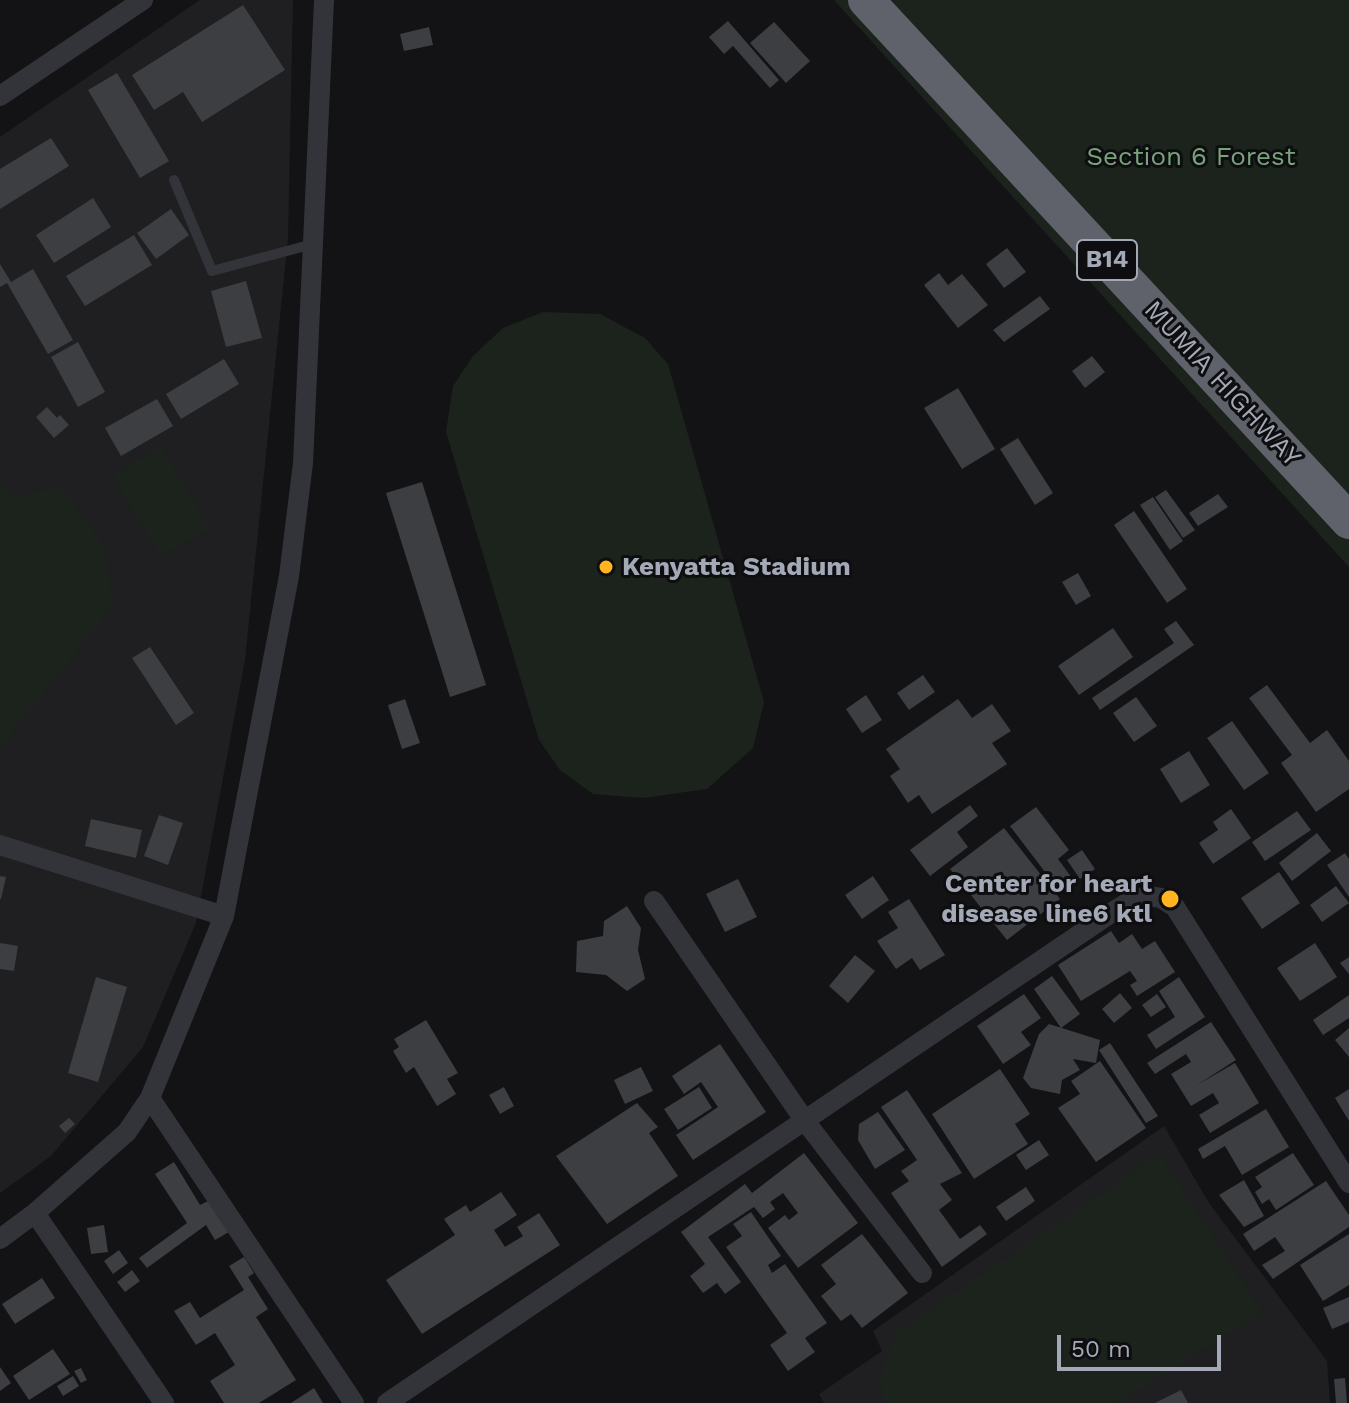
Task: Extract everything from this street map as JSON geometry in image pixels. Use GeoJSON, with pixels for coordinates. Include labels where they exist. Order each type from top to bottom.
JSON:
{"type":"FeatureCollection","features":[{"type":"Feature","properties":{"kind":"highway","name":"MUMIA HIGHWAY"},"geometry":{"type":"LineString","coordinates":[[866,0],[1349,521]]}},
{"type":"Feature","properties":{"kind":"street"},"geometry":{"type":"LineString","coordinates":[[0,96],[143,0]]}},
{"type":"Feature","properties":{"kind":"street"},"geometry":{"type":"LineString","coordinates":[[0,1239],[35,1213],[127,1132],[150,1098],[224,916],[289,576],[303,463],[324,0]]}},
{"type":"Feature","properties":{"kind":"street"},"geometry":{"type":"LineString","coordinates":[[0,845],[224,916]]}},
{"type":"Feature","properties":{"kind":"street"},"geometry":{"type":"LineString","coordinates":[[387,1403],[1114,911],[1130,901],[1148,896],[1161,898],[1175,907],[1349,1183]]}},
{"type":"Feature","properties":{"kind":"street"},"geometry":{"type":"LineString","coordinates":[[654,901],[805,1121],[922,1273]]}},
{"type":"Feature","properties":{"kind":"street"},"geometry":{"type":"LineString","coordinates":[[150,1098],[354,1403]]}},
{"type":"Feature","properties":{"kind":"street"},"geometry":{"type":"LineString","coordinates":[[35,1213],[164,1403]]}},
{"type":"Feature","properties":{"kind":"lane"},"geometry":{"type":"LineString","coordinates":[[174,180],[212,271],[315,243]]}},
{"type":"Feature","properties":{"kind":"shaded area"},"geometry":{"type":"Polygon","coordinates":[[[200,0],[293,0],[288,238],[245,660],[196,923],[143,1047],[51,1156],[0,1193],[0,137],[200,0]]]}},
{"type":"Feature","properties":{"kind":"shaded area"},"geometry":{"type":"Polygon","coordinates":[[[1164,1126],[1209,1203],[1327,1361],[1330,1403],[824,1403],[819,1394],[882,1351],[873,1331],[1164,1126]]]}},
{"type":"Feature","properties":{"kind":"green space","name":"Section 6 Forest"},"geometry":{"type":"Polygon","coordinates":[[[834,0],[1349,0],[1349,567],[834,0]]]}},
{"type":"Feature","properties":{"kind":"green space","name":"Kenyatta Stadium"},"geometry":{"type":"Polygon","coordinates":[[[543,312],[600,314],[645,338],[668,364],[764,702],[753,748],[707,789],[643,798],[593,794],[560,770],[539,740],[446,432],[453,386],[473,356],[503,328],[543,312]]]}},
{"type":"Feature","properties":{"kind":"green space"},"geometry":{"type":"Polygon","coordinates":[[[160,446],[210,529],[161,556],[112,476],[160,446]]]}},
{"type":"Feature","properties":{"kind":"green space"},"geometry":{"type":"Polygon","coordinates":[[[0,486],[16,498],[61,486],[104,547],[113,605],[0,748],[0,486]]]}},
{"type":"Feature","properties":{"kind":"green space"},"geometry":{"type":"Polygon","coordinates":[[[1159,1154],[1262,1312],[1119,1403],[884,1403],[880,1377],[897,1332],[1159,1154]]]}},
{"type":"Feature","properties":{"kind":"building"},"geometry":{"type":"Polygon","coordinates":[[[243,5],[285,70],[202,122],[183,92],[154,110],[132,75],[243,5]]]}},
{"type":"Feature","properties":{"kind":"building"},"geometry":{"type":"Polygon","coordinates":[[[728,21],[779,80],[770,88],[733,46],[724,54],[709,37],[728,21]]]}},
{"type":"Feature","properties":{"kind":"building"},"geometry":{"type":"Polygon","coordinates":[[[774,22],[810,61],[786,83],[750,43],[774,22]]]}},
{"type":"Feature","properties":{"kind":"building"},"geometry":{"type":"Polygon","coordinates":[[[429,27],[433,45],[404,51],[400,34],[429,27]]]}},
{"type":"Feature","properties":{"kind":"building"},"geometry":{"type":"Polygon","coordinates":[[[117,73],[169,161],[140,178],[88,90],[117,73]]]}},
{"type":"Feature","properties":{"kind":"building"},"geometry":{"type":"Polygon","coordinates":[[[51,138],[69,166],[0,209],[0,169],[51,138]]]}},
{"type":"Feature","properties":{"kind":"building"},"geometry":{"type":"Polygon","coordinates":[[[93,198],[111,227],[54,263],[36,235],[93,198]]]}},
{"type":"Feature","properties":{"kind":"building"},"geometry":{"type":"Polygon","coordinates":[[[171,209],[189,235],[156,259],[137,233],[171,209]]]}},
{"type":"Feature","properties":{"kind":"building"},"geometry":{"type":"Polygon","coordinates":[[[134,235],[152,265],[85,306],[66,276],[134,235]]]}},
{"type":"Feature","properties":{"kind":"building"},"geometry":{"type":"Polygon","coordinates":[[[1007,248],[1026,272],[1004,288],[986,264],[1007,248]]]}},
{"type":"Feature","properties":{"kind":"building"},"geometry":{"type":"Polygon","coordinates":[[[0,264],[11,282],[33,269],[73,340],[48,354],[7,283],[0,287],[0,264]]]}},
{"type":"Feature","properties":{"kind":"building"},"geometry":{"type":"Polygon","coordinates":[[[939,273],[948,285],[962,274],[988,305],[958,328],[924,285],[939,273]]]}},
{"type":"Feature","properties":{"kind":"building"},"geometry":{"type":"Polygon","coordinates":[[[246,281],[262,338],[226,347],[211,291],[246,281]]]}},
{"type":"Feature","properties":{"kind":"building"},"geometry":{"type":"Polygon","coordinates":[[[1040,296],[1050,309],[1004,342],[993,330],[1040,296]]]}},
{"type":"Feature","properties":{"kind":"building"},"geometry":{"type":"Polygon","coordinates":[[[78,342],[105,392],[78,407],[51,357],[78,342]]]}},
{"type":"Feature","properties":{"kind":"building"},"geometry":{"type":"Polygon","coordinates":[[[1092,356],[1105,372],[1085,388],[1072,371],[1092,356]]]}},
{"type":"Feature","properties":{"kind":"building"},"geometry":{"type":"Polygon","coordinates":[[[224,359],[239,384],[181,419],[166,394],[224,359]]]}},
{"type":"Feature","properties":{"kind":"building"},"geometry":{"type":"Polygon","coordinates":[[[958,388],[995,449],[962,469],[924,408],[958,388]]]}},
{"type":"Feature","properties":{"kind":"building"},"geometry":{"type":"Polygon","coordinates":[[[157,399],[173,426],[121,456],[105,428],[157,399]]]}},
{"type":"Feature","properties":{"kind":"building"},"geometry":{"type":"Polygon","coordinates":[[[47,407],[69,425],[54,438],[36,417],[47,407]]]}},
{"type":"Feature","properties":{"kind":"building"},"geometry":{"type":"Polygon","coordinates":[[[1018,438],[1053,493],[1035,505],[1000,449],[1018,438]]]}},
{"type":"Feature","properties":{"kind":"building"},"geometry":{"type":"Polygon","coordinates":[[[422,482],[486,685],[450,697],[386,493],[422,482]]]}},
{"type":"Feature","properties":{"kind":"building"},"geometry":{"type":"Polygon","coordinates":[[[1166,490],[1195,530],[1183,538],[1155,497],[1166,490]]]}},
{"type":"Feature","properties":{"kind":"building"},"geometry":{"type":"Polygon","coordinates":[[[1218,494],[1228,507],[1198,526],[1189,513],[1218,494]]]}},
{"type":"Feature","properties":{"kind":"building"},"geometry":{"type":"Polygon","coordinates":[[[1153,497],[1183,541],[1170,550],[1140,505],[1153,497]]]}},
{"type":"Feature","properties":{"kind":"building"},"geometry":{"type":"Polygon","coordinates":[[[1134,511],[1187,589],[1167,603],[1114,525],[1134,511]]]}},
{"type":"Feature","properties":{"kind":"building"},"geometry":{"type":"Polygon","coordinates":[[[1078,573],[1091,596],[1076,605],[1062,582],[1078,573]]]}},
{"type":"Feature","properties":{"kind":"building"},"geometry":{"type":"Polygon","coordinates":[[[1176,621],[1194,645],[1100,710],[1092,698],[1174,643],[1164,629],[1176,621]]]}},
{"type":"Feature","properties":{"kind":"building"},"geometry":{"type":"Polygon","coordinates":[[[1113,628],[1133,657],[1079,695],[1058,666],[1113,628]]]}},
{"type":"Feature","properties":{"kind":"building"},"geometry":{"type":"Polygon","coordinates":[[[150,647],[194,713],[176,725],[132,658],[150,647]]]}},
{"type":"Feature","properties":{"kind":"building"},"geometry":{"type":"Polygon","coordinates":[[[923,675],[935,692],[909,710],[897,693],[923,675]]]}},
{"type":"Feature","properties":{"kind":"building"},"geometry":{"type":"Polygon","coordinates":[[[1267,685],[1310,743],[1327,730],[1349,761],[1349,789],[1316,812],[1281,763],[1292,755],[1249,698],[1267,685]]]}},
{"type":"Feature","properties":{"kind":"building"},"geometry":{"type":"Polygon","coordinates":[[[866,695],[882,720],[862,733],[846,709],[866,695]]]}},
{"type":"Feature","properties":{"kind":"building"},"geometry":{"type":"Polygon","coordinates":[[[1136,697],[1157,726],[1134,742],[1113,713],[1136,697]]]}},
{"type":"Feature","properties":{"kind":"building"},"geometry":{"type":"Polygon","coordinates":[[[405,699],[420,743],[402,749],[388,705],[405,699]]]}},
{"type":"Feature","properties":{"kind":"building"},"geometry":{"type":"Polygon","coordinates":[[[958,699],[972,718],[992,704],[1011,731],[992,743],[1007,764],[932,814],[919,795],[908,803],[890,776],[900,769],[886,749],[958,699]]]}},
{"type":"Feature","properties":{"kind":"building"},"geometry":{"type":"Polygon","coordinates":[[[1232,721],[1269,773],[1244,790],[1207,738],[1232,721]]]}},
{"type":"Feature","properties":{"kind":"building"},"geometry":{"type":"Polygon","coordinates":[[[1189,751],[1210,785],[1181,803],[1160,769],[1189,751]]]}},
{"type":"Feature","properties":{"kind":"building"},"geometry":{"type":"Polygon","coordinates":[[[970,805],[978,816],[957,832],[968,847],[930,876],[910,850],[970,805]]]}},
{"type":"Feature","properties":{"kind":"building"},"geometry":{"type":"Polygon","coordinates":[[[1036,807],[1069,850],[1058,859],[1075,882],[1061,893],[1010,826],[1036,807]]]}},
{"type":"Feature","properties":{"kind":"building"},"geometry":{"type":"Polygon","coordinates":[[[1231,809],[1251,838],[1213,864],[1199,843],[1218,830],[1213,822],[1231,809]]]}},
{"type":"Feature","properties":{"kind":"building"},"geometry":{"type":"Polygon","coordinates":[[[1297,811],[1311,830],[1265,861],[1252,842],[1297,811]]]}},
{"type":"Feature","properties":{"kind":"building"},"geometry":{"type":"Polygon","coordinates":[[[159,815],[183,823],[168,865],[144,856],[159,815]]]}},
{"type":"Feature","properties":{"kind":"building"},"geometry":{"type":"Polygon","coordinates":[[[91,819],[142,830],[136,858],[85,846],[91,819]]]}},
{"type":"Feature","properties":{"kind":"building"},"geometry":{"type":"Polygon","coordinates":[[[1004,828],[1060,899],[1007,940],[950,869],[1004,828]]]}},
{"type":"Feature","properties":{"kind":"building"},"geometry":{"type":"Polygon","coordinates":[[[1317,833],[1331,851],[1292,881],[1279,863],[1317,833]]]}},
{"type":"Feature","properties":{"kind":"building"},"geometry":{"type":"Polygon","coordinates":[[[1082,850],[1095,869],[1080,879],[1067,860],[1082,850]]]}},
{"type":"Feature","properties":{"kind":"building"},"geometry":{"type":"Polygon","coordinates":[[[1345,853],[1349,859],[1349,897],[1327,865],[1345,853]]]}},
{"type":"Feature","properties":{"kind":"building"},"geometry":{"type":"Polygon","coordinates":[[[1279,872],[1300,903],[1262,929],[1241,898],[1279,872]]]}},
{"type":"Feature","properties":{"kind":"building"},"geometry":{"type":"Polygon","coordinates":[[[0,876],[6,877],[1,899],[0,899],[0,876]]]}},
{"type":"Feature","properties":{"kind":"building"},"geometry":{"type":"Polygon","coordinates":[[[873,876],[889,900],[862,919],[845,895],[873,876]]]}},
{"type":"Feature","properties":{"kind":"building"},"geometry":{"type":"Polygon","coordinates":[[[738,879],[757,917],[725,932],[706,894],[738,879]]]}},
{"type":"Feature","properties":{"kind":"building"},"geometry":{"type":"Polygon","coordinates":[[[1336,886],[1349,903],[1322,922],[1310,905],[1336,886]]]}},
{"type":"Feature","properties":{"kind":"building"},"geometry":{"type":"Polygon","coordinates":[[[909,899],[945,955],[920,970],[912,958],[896,969],[877,941],[898,928],[888,912],[909,899]]]}},
{"type":"Feature","properties":{"kind":"building"},"geometry":{"type":"Polygon","coordinates":[[[627,906],[641,928],[638,950],[645,979],[627,991],[606,975],[576,972],[577,941],[603,936],[604,921],[627,906]]]}},
{"type":"Feature","properties":{"kind":"building"},"geometry":{"type":"Polygon","coordinates":[[[1111,931],[1119,943],[1132,934],[1142,949],[1155,941],[1175,972],[1137,996],[1130,985],[1137,981],[1130,971],[1081,1001],[1058,965],[1111,931]]]}},
{"type":"Feature","properties":{"kind":"building"},"geometry":{"type":"Polygon","coordinates":[[[0,943],[18,946],[14,971],[0,969],[0,943]]]}},
{"type":"Feature","properties":{"kind":"building"},"geometry":{"type":"Polygon","coordinates":[[[1315,943],[1337,977],[1300,1001],[1277,968],[1315,943]]]}},
{"type":"Feature","properties":{"kind":"building"},"geometry":{"type":"Polygon","coordinates":[[[855,955],[875,971],[848,1003],[829,986],[855,955]]]}},
{"type":"Feature","properties":{"kind":"building"},"geometry":{"type":"Polygon","coordinates":[[[1349,957],[1349,974],[1340,963],[1349,957]]]}},
{"type":"Feature","properties":{"kind":"building"},"geometry":{"type":"Polygon","coordinates":[[[1052,976],[1080,1014],[1061,1028],[1034,989],[1052,976]]]}},
{"type":"Feature","properties":{"kind":"building"},"geometry":{"type":"Polygon","coordinates":[[[96,977],[127,987],[98,1082],[68,1073],[96,977]]]}},
{"type":"Feature","properties":{"kind":"building"},"geometry":{"type":"Polygon","coordinates":[[[1179,977],[1205,1017],[1156,1049],[1147,1035],[1175,1017],[1159,991],[1179,977]]]}},
{"type":"Feature","properties":{"kind":"building"},"geometry":{"type":"Polygon","coordinates":[[[1120,993],[1132,1008],[1114,1023],[1102,1009],[1120,993]]]}},
{"type":"Feature","properties":{"kind":"building"},"geometry":{"type":"Polygon","coordinates":[[[1024,994],[1041,1018],[1021,1032],[1031,1045],[1003,1064],[977,1026],[1024,994]]]}},
{"type":"Feature","properties":{"kind":"building"},"geometry":{"type":"Polygon","coordinates":[[[1157,994],[1166,1007],[1151,1017],[1142,1005],[1157,994]]]}},
{"type":"Feature","properties":{"kind":"building"},"geometry":{"type":"Polygon","coordinates":[[[1349,995],[1349,1018],[1323,1035],[1313,1020],[1349,995]]]}},
{"type":"Feature","properties":{"kind":"building"},"geometry":{"type":"Polygon","coordinates":[[[426,1020],[458,1073],[447,1079],[456,1094],[437,1106],[414,1067],[406,1073],[393,1051],[399,1047],[394,1039],[426,1020]]]}},
{"type":"Feature","properties":{"kind":"building"},"geometry":{"type":"Polygon","coordinates":[[[1211,1022],[1236,1060],[1197,1085],[1235,1063],[1259,1103],[1210,1133],[1199,1115],[1219,1103],[1213,1093],[1191,1106],[1171,1074],[1191,1062],[1186,1054],[1155,1074],[1147,1063],[1211,1022]]]}},
{"type":"Feature","properties":{"kind":"building"},"geometry":{"type":"Polygon","coordinates":[[[1049,1024],[1100,1040],[1096,1063],[1073,1059],[1080,1070],[1062,1080],[1060,1094],[1031,1088],[1023,1078],[1039,1034],[1049,1024]]]}},
{"type":"Feature","properties":{"kind":"building"},"geometry":{"type":"Polygon","coordinates":[[[1349,1028],[1349,1057],[1335,1040],[1349,1028]]]}},
{"type":"Feature","properties":{"kind":"building"},"geometry":{"type":"Polygon","coordinates":[[[1110,1043],[1158,1116],[1146,1123],[1099,1050],[1110,1043]]]}},
{"type":"Feature","properties":{"kind":"building"},"geometry":{"type":"Polygon","coordinates":[[[720,1044],[766,1112],[693,1160],[676,1135],[718,1107],[701,1082],[684,1094],[672,1076],[720,1044]]]}},
{"type":"Feature","properties":{"kind":"building"},"geometry":{"type":"Polygon","coordinates":[[[1100,1061],[1146,1128],[1096,1162],[1058,1108],[1080,1094],[1071,1081],[1100,1061]]]}},
{"type":"Feature","properties":{"kind":"building"},"geometry":{"type":"Polygon","coordinates":[[[641,1067],[653,1091],[625,1104],[614,1080],[641,1067]]]}},
{"type":"Feature","properties":{"kind":"building"},"geometry":{"type":"Polygon","coordinates":[[[1000,1069],[1030,1114],[1015,1124],[1028,1144],[974,1179],[932,1114],[1000,1069]]]}},
{"type":"Feature","properties":{"kind":"building"},"geometry":{"type":"Polygon","coordinates":[[[504,1087],[514,1106],[500,1114],[489,1095],[504,1087]]]}},
{"type":"Feature","properties":{"kind":"building"},"geometry":{"type":"Polygon","coordinates":[[[699,1087],[712,1108],[678,1130],[664,1109],[699,1087]]]}},
{"type":"Feature","properties":{"kind":"building"},"geometry":{"type":"Polygon","coordinates":[[[1349,1089],[1349,1121],[1335,1098],[1349,1089]]]}},
{"type":"Feature","properties":{"kind":"building"},"geometry":{"type":"Polygon","coordinates":[[[907,1090],[962,1173],[940,1184],[952,1200],[939,1210],[960,1239],[980,1225],[987,1234],[942,1267],[891,1193],[909,1181],[901,1171],[917,1160],[881,1107],[907,1090]]]}},
{"type":"Feature","properties":{"kind":"building"},"geometry":{"type":"Polygon","coordinates":[[[637,1103],[658,1127],[649,1133],[678,1176],[607,1224],[556,1156],[637,1103]]]}},
{"type":"Feature","properties":{"kind":"building"},"geometry":{"type":"Polygon","coordinates":[[[1266,1109],[1289,1147],[1242,1175],[1225,1146],[1203,1159],[1198,1149],[1266,1109]]]}},
{"type":"Feature","properties":{"kind":"building"},"geometry":{"type":"Polygon","coordinates":[[[878,1112],[905,1150],[875,1169],[858,1140],[859,1124],[878,1112]]]}},
{"type":"Feature","properties":{"kind":"building"},"geometry":{"type":"Polygon","coordinates":[[[69,1118],[75,1124],[65,1133],[59,1126],[69,1118]]]}},
{"type":"Feature","properties":{"kind":"building"},"geometry":{"type":"Polygon","coordinates":[[[1039,1140],[1049,1155],[1026,1170],[1016,1155],[1039,1140]]]}},
{"type":"Feature","properties":{"kind":"building"},"geometry":{"type":"Polygon","coordinates":[[[804,1153],[858,1223],[798,1268],[768,1228],[785,1215],[789,1220],[798,1213],[783,1193],[770,1202],[775,1209],[763,1218],[754,1207],[708,1237],[741,1282],[725,1294],[717,1283],[703,1293],[690,1276],[705,1264],[681,1232],[745,1184],[752,1193],[804,1153]]]}},
{"type":"Feature","properties":{"kind":"building"},"geometry":{"type":"Polygon","coordinates":[[[1293,1153],[1314,1185],[1276,1210],[1269,1199],[1262,1204],[1255,1192],[1262,1187],[1255,1177],[1293,1153]]]}},
{"type":"Feature","properties":{"kind":"building"},"geometry":{"type":"Polygon","coordinates":[[[174,1162],[200,1205],[210,1200],[229,1232],[215,1240],[206,1225],[147,1268],[139,1258],[187,1223],[155,1174],[174,1162]]]}},
{"type":"Feature","properties":{"kind":"building"},"geometry":{"type":"Polygon","coordinates":[[[1244,1180],[1264,1216],[1244,1227],[1219,1195],[1244,1180]]]}},
{"type":"Feature","properties":{"kind":"building"},"geometry":{"type":"Polygon","coordinates":[[[1326,1181],[1349,1215],[1349,1227],[1273,1279],[1262,1265],[1285,1251],[1275,1237],[1254,1251],[1243,1234],[1326,1181]]]}},
{"type":"Feature","properties":{"kind":"building"},"geometry":{"type":"Polygon","coordinates":[[[1026,1187],[1035,1201],[1006,1221],[996,1207],[1026,1187]]]}},
{"type":"Feature","properties":{"kind":"building"},"geometry":{"type":"Polygon","coordinates":[[[501,1192],[517,1215],[494,1230],[505,1247],[523,1236],[517,1227],[539,1213],[560,1245],[422,1334],[386,1280],[455,1235],[444,1219],[466,1205],[470,1212],[501,1192]]]}},
{"type":"Feature","properties":{"kind":"building"},"geometry":{"type":"Polygon","coordinates":[[[751,1212],[781,1256],[768,1265],[772,1273],[785,1264],[827,1323],[805,1338],[815,1352],[788,1371],[770,1345],[787,1333],[726,1247],[742,1236],[733,1224],[751,1212]]]}},
{"type":"Feature","properties":{"kind":"building"},"geometry":{"type":"Polygon","coordinates":[[[104,1225],[108,1252],[91,1254],[87,1228],[104,1225]]]}},
{"type":"Feature","properties":{"kind":"building"},"geometry":{"type":"Polygon","coordinates":[[[862,1234],[908,1293],[862,1328],[851,1314],[841,1321],[821,1296],[836,1284],[821,1265],[862,1234]]]}},
{"type":"Feature","properties":{"kind":"building"},"geometry":{"type":"Polygon","coordinates":[[[1349,1234],[1349,1285],[1323,1301],[1300,1265],[1349,1234]]]}},
{"type":"Feature","properties":{"kind":"building"},"geometry":{"type":"Polygon","coordinates":[[[119,1250],[128,1263],[113,1274],[104,1261],[119,1250]]]}},
{"type":"Feature","properties":{"kind":"building"},"geometry":{"type":"Polygon","coordinates":[[[244,1257],[254,1273],[248,1277],[268,1309],[256,1317],[296,1380],[259,1403],[224,1403],[210,1381],[235,1365],[215,1333],[196,1345],[174,1311],[190,1302],[200,1318],[244,1290],[229,1266],[244,1257]]]}},
{"type":"Feature","properties":{"kind":"building"},"geometry":{"type":"Polygon","coordinates":[[[132,1270],[140,1281],[125,1292],[117,1282],[132,1270]]]}},
{"type":"Feature","properties":{"kind":"building"},"geometry":{"type":"Polygon","coordinates":[[[42,1278],[55,1298],[15,1324],[2,1304],[42,1278]]]}},
{"type":"Feature","properties":{"kind":"building"},"geometry":{"type":"Polygon","coordinates":[[[1349,1297],[1349,1322],[1332,1329],[1323,1308],[1349,1297]]]}},
{"type":"Feature","properties":{"kind":"building"},"geometry":{"type":"Polygon","coordinates":[[[53,1349],[70,1374],[29,1400],[13,1376],[53,1349]]]}},
{"type":"Feature","properties":{"kind":"building"},"geometry":{"type":"Polygon","coordinates":[[[0,1367],[11,1383],[0,1391],[0,1367]]]}},
{"type":"Feature","properties":{"kind":"building"},"geometry":{"type":"Polygon","coordinates":[[[81,1368],[87,1380],[81,1383],[74,1371],[81,1368]]]}},
{"type":"Feature","properties":{"kind":"building"},"geometry":{"type":"Polygon","coordinates":[[[73,1376],[79,1386],[63,1396],[57,1386],[73,1376]]]}},
{"type":"Feature","properties":{"kind":"building"},"geometry":{"type":"Polygon","coordinates":[[[1345,1378],[1347,1403],[1336,1403],[1334,1379],[1345,1378]]]}},
{"type":"Feature","properties":{"kind":"building"},"geometry":{"type":"Polygon","coordinates":[[[314,1388],[323,1403],[291,1403],[314,1388]]]}},
{"type":"Feature","properties":{"kind":"building"},"geometry":{"type":"Polygon","coordinates":[[[1181,1390],[1188,1403],[1155,1403],[1181,1390]]]}},
{"type":"Feature","properties":{"kind":"place","name":"Kenyatta Stadium"},"geometry":{"type":"Point","coordinates":[606,567]}},
{"type":"Feature","properties":{"kind":"place","name":"Center for heart disease line6 ktl"},"geometry":{"type":"Point","coordinates":[1170,899]}}]}
